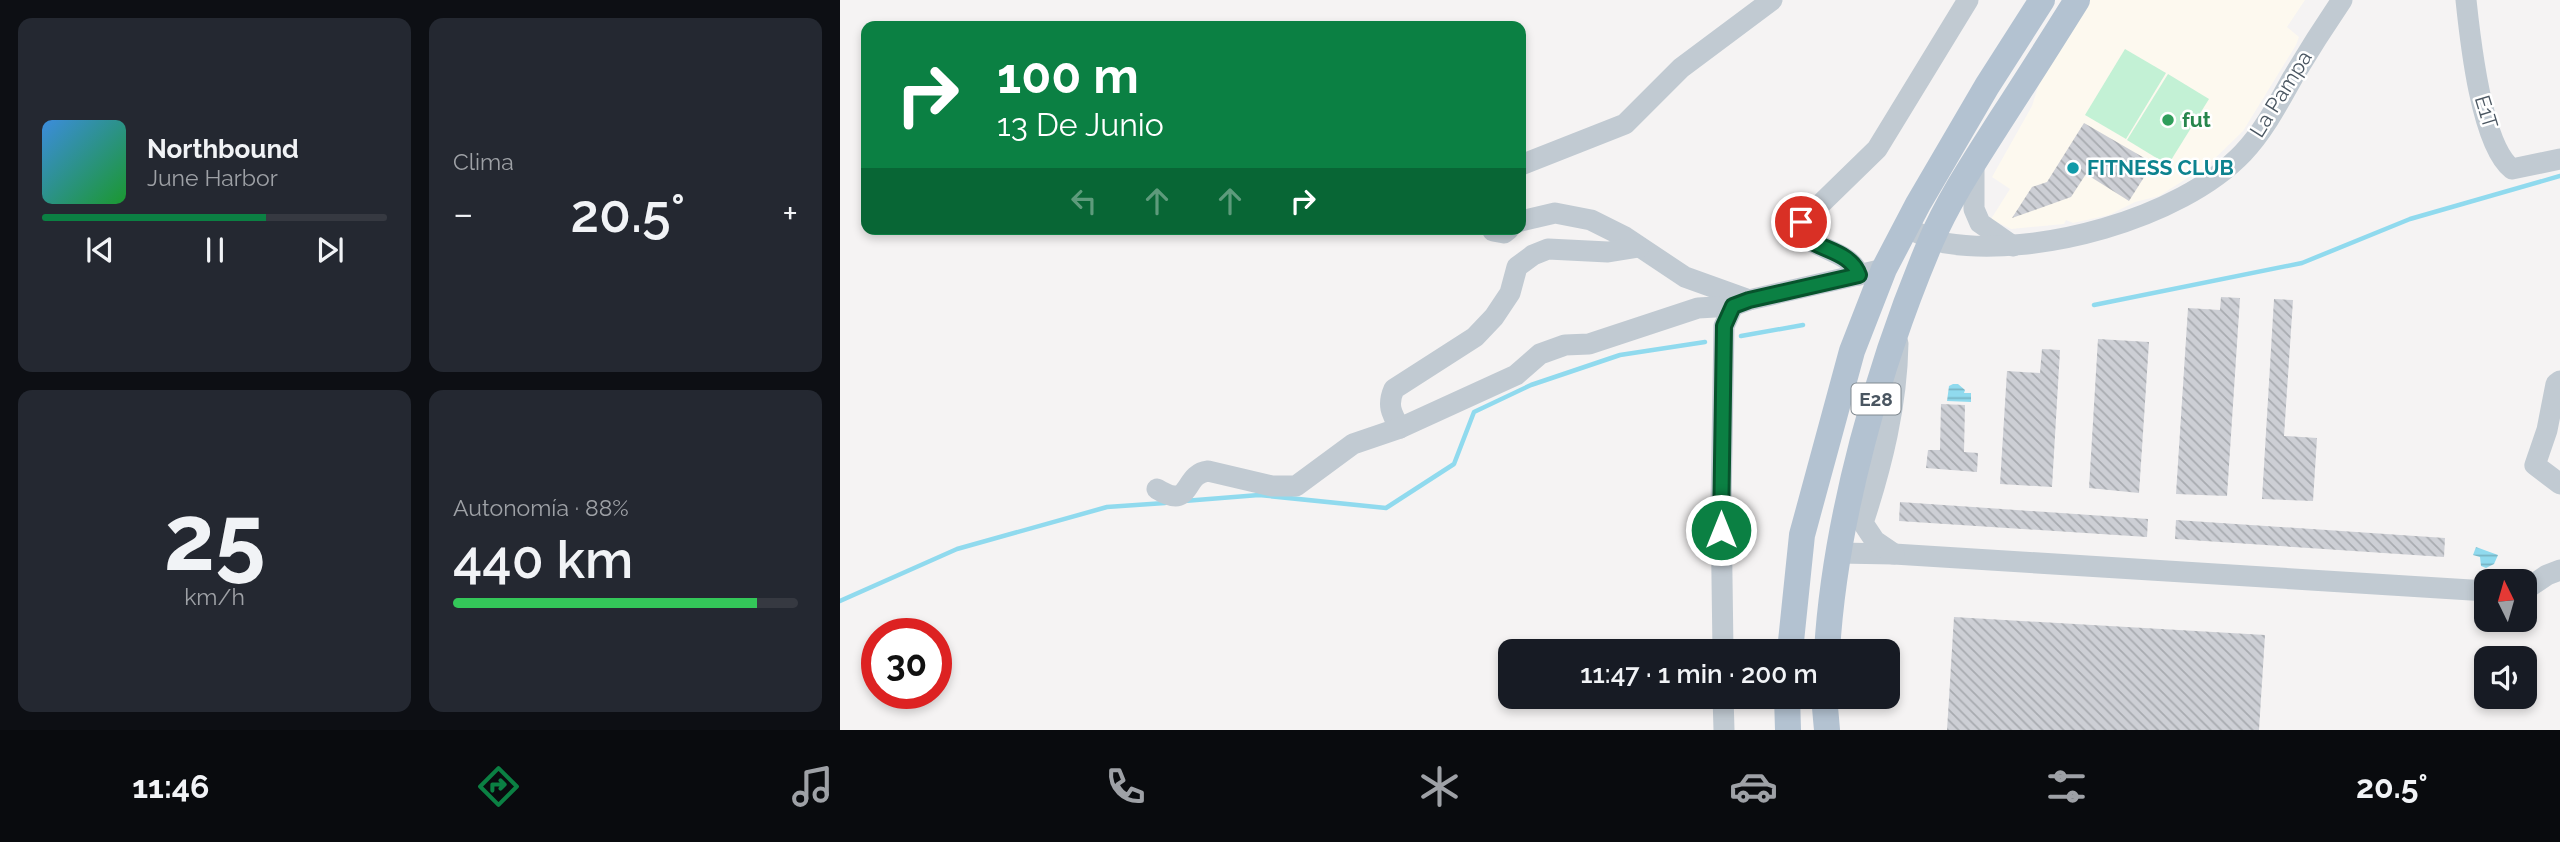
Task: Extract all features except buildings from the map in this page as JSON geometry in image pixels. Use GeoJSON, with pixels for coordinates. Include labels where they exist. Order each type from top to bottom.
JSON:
{"type":"FeatureCollection","features":[{"type":"Feature","properties":{"kind":"main road","name":"E28"},"geometry":{"type":"LineString","coordinates":[[1791,639],[1802,535],[1872,272],[1905,227],[2042,0]]}},
{"type":"Feature","properties":{"kind":"main road","name":"E28"},"geometry":{"type":"LineString","coordinates":[[1829,639],[1842,553],[1868,421],[1932,239],[1974,162],[2077,0]]}},
{"type":"Feature","properties":{"kind":"main road"},"geometry":{"type":"LineString","coordinates":[[2010,51],[2036,66]]}},
{"type":"Feature","properties":{"kind":"main road"},"geometry":{"type":"LineString","coordinates":[[1787,709],[1788,730]]}},
{"type":"Feature","properties":{"kind":"main road"},"geometry":{"type":"LineString","coordinates":[[1825,709],[1827,730]]}},
{"type":"Feature","properties":{"kind":"street"},"geometry":{"type":"LineString","coordinates":[[1526,163],[1625,124],[1681,68],[1772,0]]}},
{"type":"Feature","properties":{"kind":"street"},"geometry":{"type":"LineString","coordinates":[[1872,272],[1805,237],[1799,225],[1877,149],[1968,0]]}},
{"type":"Feature","properties":{"kind":"street","name":"La Pampa"},"geometry":{"type":"LineString","coordinates":[[1905,227],[1946,243],[2013,246],[2100,230],[2170,205],[2213,177],[2243,153],[2272,113],[2342,0]]}},
{"type":"Feature","properties":{"kind":"street","name":"E1T"},"geometry":{"type":"LineString","coordinates":[[2466,0],[2480,100],[2501,158],[2512,169],[2560,159]]}},
{"type":"Feature","properties":{"kind":"street"},"geometry":{"type":"LineString","coordinates":[[1974,162],[1974,209],[1980,223],[2013,246]]}},
{"type":"Feature","properties":{"kind":"street"},"geometry":{"type":"LineString","coordinates":[[1526,220],[1555,213],[1591,220],[1685,277],[1741,303]]}},
{"type":"Feature","properties":{"kind":"street"},"geometry":{"type":"LineString","coordinates":[[1400,428],[1389,401],[1394,389],[1475,337],[1494,317],[1510,293],[1517,267],[1533,254],[1563,248],[1608,252],[1639,247]]}},
{"type":"Feature","properties":{"kind":"street"},"geometry":{"type":"LineString","coordinates":[[1157,489],[1176,497],[1186,490],[1198,475],[1208,471],[1272,486],[1296,486],[1353,444],[1400,428],[1516,375],[1540,354],[1565,345],[1589,344],[1698,308],[1741,303],[1872,272]]}},
{"type":"Feature","properties":{"kind":"street"},"geometry":{"type":"LineString","coordinates":[[1723,639],[1721,506],[1724,326],[1741,303]]}},
{"type":"Feature","properties":{"kind":"street"},"geometry":{"type":"LineString","coordinates":[[1842,553],[1863,523],[1875,484],[1897,384],[1898,330]]}},
{"type":"Feature","properties":{"kind":"street"},"geometry":{"type":"LineString","coordinates":[[2560,381],[2556,384],[2547,430],[2535,465],[2560,484]]}},
{"type":"Feature","properties":{"kind":"street"},"geometry":{"type":"LineString","coordinates":[[1863,523],[1875,541],[1894,554]]}},
{"type":"Feature","properties":{"kind":"street"},"geometry":{"type":"LineString","coordinates":[[1842,553],[2474,590]]}},
{"type":"Feature","properties":{"kind":"street"},"geometry":{"type":"LineString","coordinates":[[2538,581],[2560,570]]}},
{"type":"Feature","properties":{"kind":"street"},"geometry":{"type":"LineString","coordinates":[[1723,709],[1724,730]]}},
{"type":"Feature","properties":{"kind":"shaded area"},"geometry":{"type":"Polygon","coordinates":[[[2087,0],[2305,0],[2287,27],[2299,37],[2296,45],[2243,131],[2208,165],[2159,196],[2135,202],[2109,215],[2073,223],[2066,220],[2064,224],[2011,229],[1991,219],[2010,189],[1992,177],[2032,106],[2042,74],[2087,0]]]}},
{"type":"Feature","properties":{"kind":"green space","name":"fut"},"geometry":{"type":"Polygon","coordinates":[[[2125,49],[2166,73],[2126,139],[2085,115],[2125,49]]]}},
{"type":"Feature","properties":{"kind":"green space","name":"fut"},"geometry":{"type":"Polygon","coordinates":[[[2168,74],[2209,99],[2168,165],[2127,140],[2168,74]]]}},
{"type":"Feature","properties":{"kind":"water"},"geometry":{"type":"Polygon","coordinates":[[[1958,384],[1965,390],[1964,393],[1971,393],[1971,402],[1947,401],[1949,386],[1958,384]]]}},
{"type":"Feature","properties":{"kind":"water"},"geometry":{"type":"Polygon","coordinates":[[[2476,547],[2498,555],[2494,564],[2486,568],[2481,566],[2480,557],[2473,555],[2476,547]]]}},
{"type":"Feature","properties":{"kind":"waterway"},"geometry":{"type":"LineString","coordinates":[[2094,305],[2302,263],[2410,219],[2560,176]]}},
{"type":"Feature","properties":{"kind":"waterway"},"geometry":{"type":"LineString","coordinates":[[1741,336],[1803,325]]}},
{"type":"Feature","properties":{"kind":"waterway"},"geometry":{"type":"LineString","coordinates":[[1184,501],[1259,495],[1386,508],[1454,464],[1474,412],[1531,385],[1620,355],[1705,342]]}},
{"type":"Feature","properties":{"kind":"waterway"},"geometry":{"type":"LineString","coordinates":[[840,601],[957,549],[1107,507],[1165,503]]}},
{"type":"Feature","properties":{"kind":"place","name":"fut"},"geometry":{"type":"Point","coordinates":[2168,120]}},
{"type":"Feature","properties":{"kind":"place","name":"FITNESS CLUB"},"geometry":{"type":"Point","coordinates":[2073,168]}},
{"type":"Feature","properties":{"kind":"route"},"geometry":{"type":"LineString","coordinates":[[1721,530],[1724,326],[1733,306],[1859,275],[1851,261],[1805,237],[1800,229],[1801,222]]}}]}
